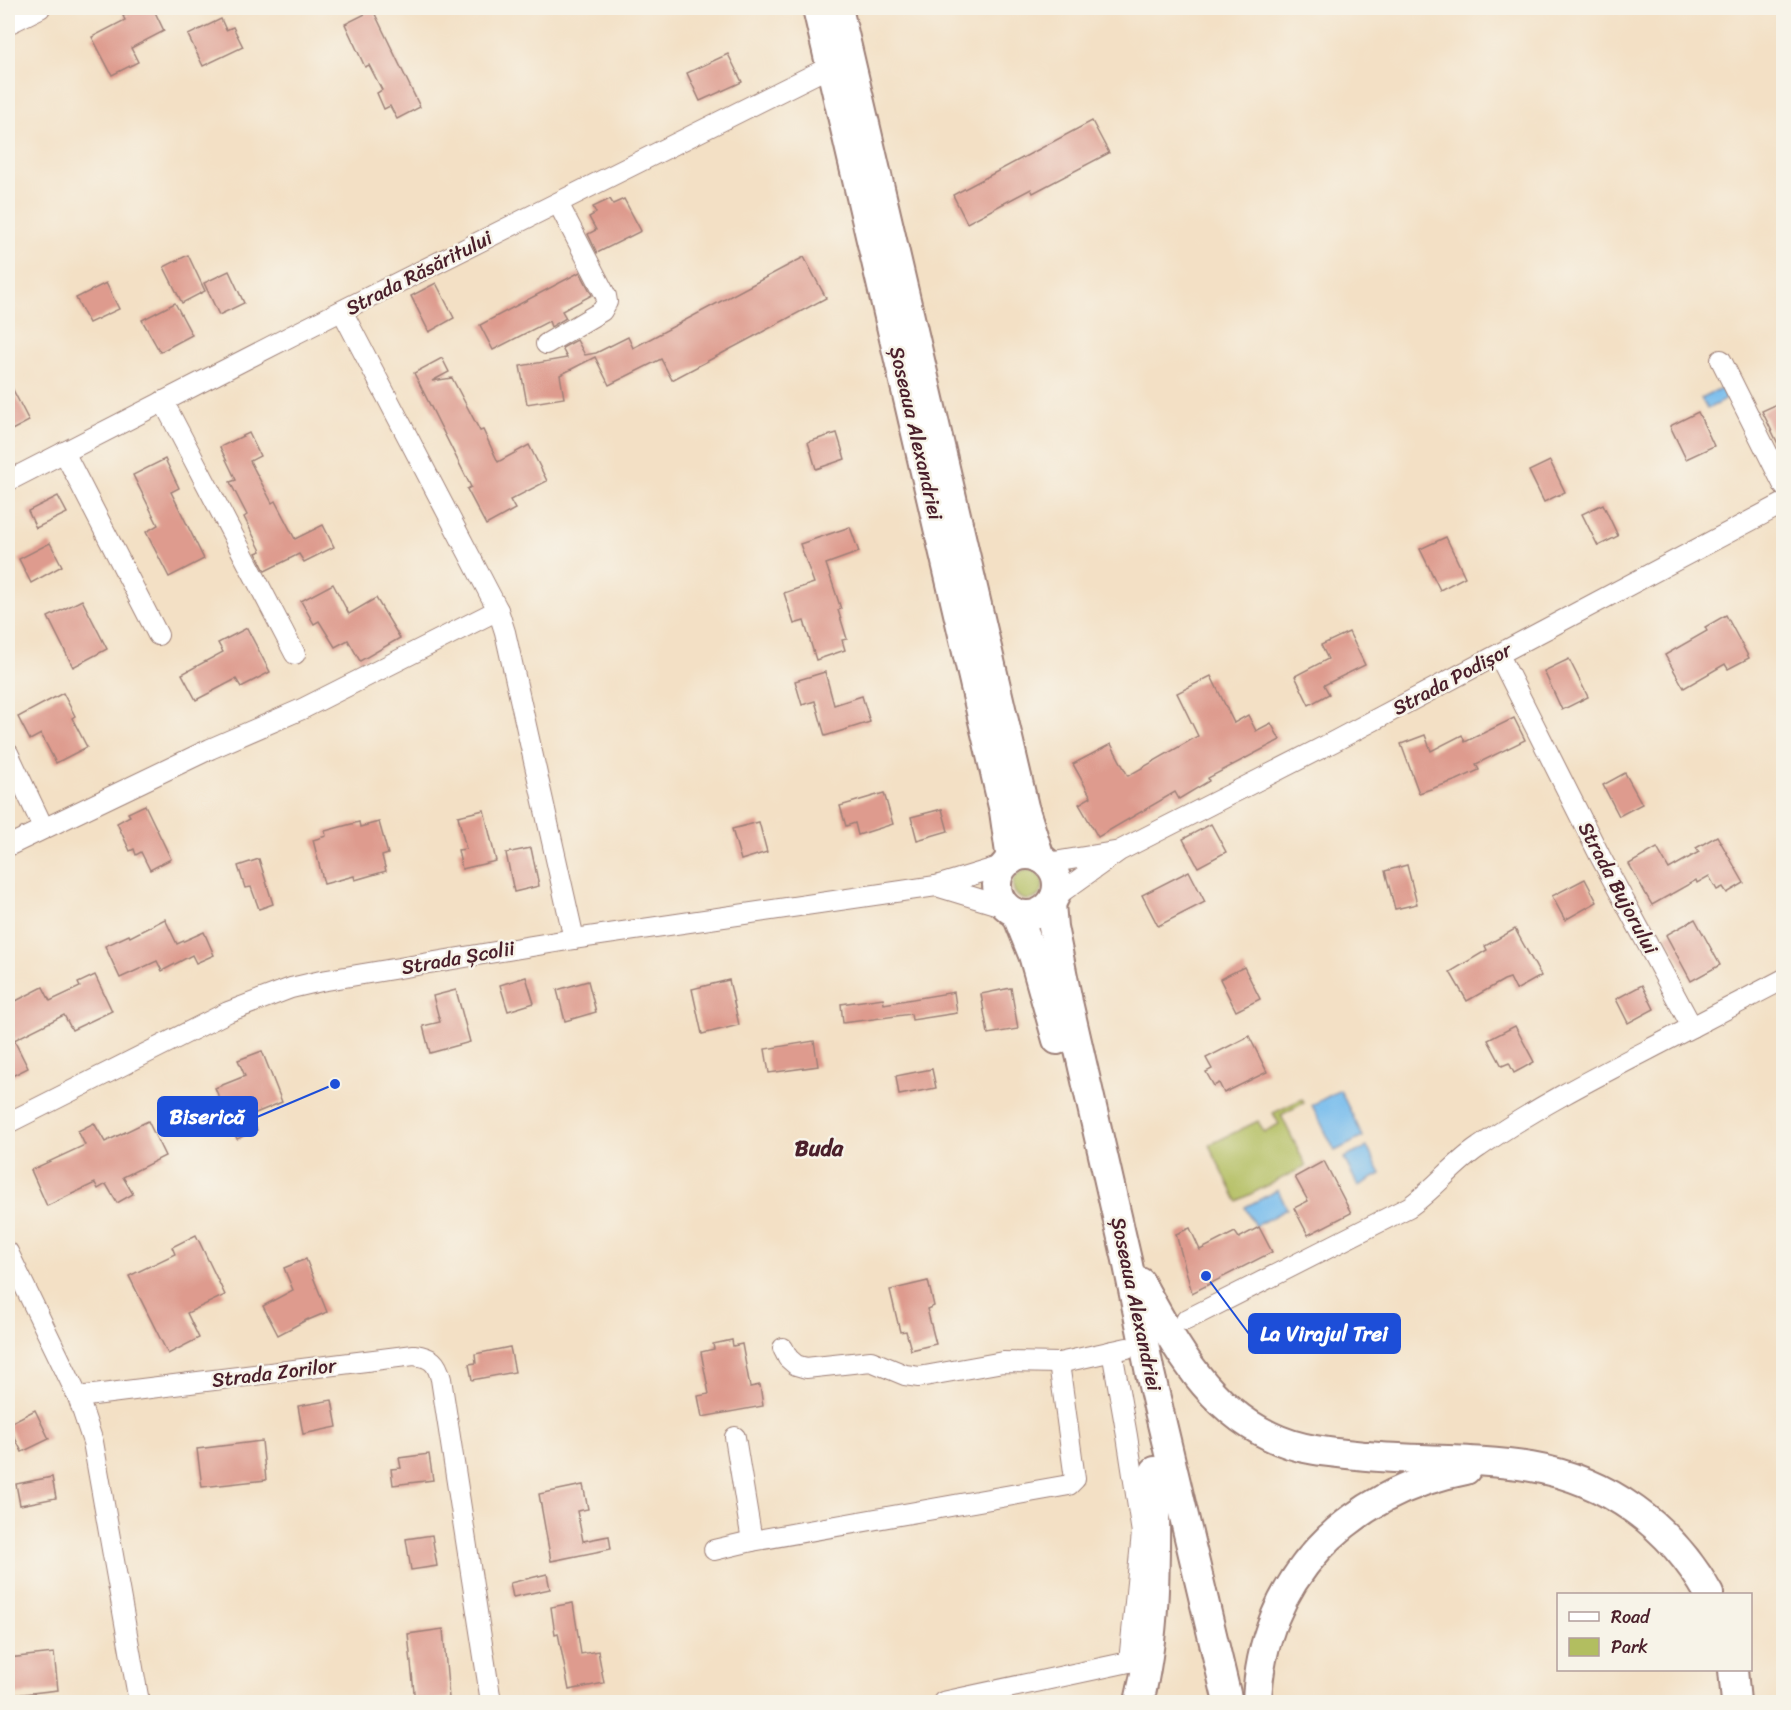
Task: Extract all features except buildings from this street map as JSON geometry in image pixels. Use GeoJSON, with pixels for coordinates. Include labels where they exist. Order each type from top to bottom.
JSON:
{"type":"FeatureCollection","features":[{"type":"Feature","properties":{"kind":"highway","name":"Șoseaua Alexandriei"},"geometry":{"type":"LineString","coordinates":[[817,8],[1004,811],[1008,862],[999,875],[997,886],[999,897],[1011,910],[1033,955],[1049,1006],[1086,1157],[1120,1350],[1155,1471],[1209,1702]]}},
{"type":"Feature","properties":{"kind":"highway","name":"Șoseaua Alexandriei"},"geometry":{"type":"LineString","coordinates":[[838,8],[1024,807],[1044,860],[1057,879],[1053,900],[1053,927],[1068,1002],[1148,1363],[1228,1702]]}},
{"type":"Feature","properties":{"kind":"highway"},"geometry":{"type":"LineString","coordinates":[[1008,862],[1026,855],[1044,860]]}},
{"type":"Feature","properties":{"kind":"highway"},"geometry":{"type":"LineString","coordinates":[[1011,910],[1028,916],[1035,915],[1053,900]]}},
{"type":"Feature","properties":{"kind":"highway"},"geometry":{"type":"LineString","coordinates":[[1127,1260],[1186,1362],[1203,1385],[1233,1412],[1269,1436],[1291,1445],[1316,1451],[1530,1467],[1580,1479],[1605,1490],[1654,1524],[1676,1546],[1708,1593]]}},
{"type":"Feature","properties":{"kind":"highway"},"geometry":{"type":"LineString","coordinates":[[1257,1702],[1262,1656],[1270,1626],[1284,1594],[1305,1563],[1331,1534],[1360,1512],[1394,1493],[1448,1474],[1500,1464]]}},
{"type":"Feature","properties":{"kind":"highway"},"geometry":{"type":"LineString","coordinates":[[1139,1702],[1147,1669],[1154,1619],[1155,1471]]}},
{"type":"Feature","properties":{"kind":"highway"},"geometry":{"type":"LineString","coordinates":[[1733,1671],[1736,1702]]}},
{"type":"Feature","properties":{"kind":"street"},"geometry":{"type":"LineString","coordinates":[[8,24],[40,8]]}},
{"type":"Feature","properties":{"kind":"street","name":"Strada Răsăritului"},"geometry":{"type":"LineString","coordinates":[[8,481],[831,66]]}},
{"type":"Feature","properties":{"kind":"street"},"geometry":{"type":"LineString","coordinates":[[546,344],[602,311],[607,302],[558,203]]}},
{"type":"Feature","properties":{"kind":"street"},"geometry":{"type":"LineString","coordinates":[[342,311],[498,610],[505,632],[574,939]]}},
{"type":"Feature","properties":{"kind":"street"},"geometry":{"type":"LineString","coordinates":[[1721,360],[1784,486]]}},
{"type":"Feature","properties":{"kind":"street"},"geometry":{"type":"LineString","coordinates":[[163,401],[295,654]]}},
{"type":"Feature","properties":{"kind":"street"},"geometry":{"type":"LineString","coordinates":[[64,452],[158,635]]}},
{"type":"Feature","properties":{"kind":"street","name":"Strada Podișor"},"geometry":{"type":"LineString","coordinates":[[1053,900],[1119,851],[1499,655],[1784,503]]}},
{"type":"Feature","properties":{"kind":"street"},"geometry":{"type":"LineString","coordinates":[[8,846],[210,748],[302,709],[498,610]]}},
{"type":"Feature","properties":{"kind":"street","name":"Strada Bujorului"},"geometry":{"type":"LineString","coordinates":[[1499,655],[1600,856],[1692,1027]]}},
{"type":"Feature","properties":{"kind":"street"},"geometry":{"type":"LineString","coordinates":[[8,753],[43,828]]}},
{"type":"Feature","properties":{"kind":"street","name":"Strada Podișor"},"geometry":{"type":"LineString","coordinates":[[1044,860],[1119,851]]}},
{"type":"Feature","properties":{"kind":"street","name":"Strada Școlii"},"geometry":{"type":"LineString","coordinates":[[8,1123],[228,1012],[291,988],[574,939],[936,886],[1008,862]]}},
{"type":"Feature","properties":{"kind":"street","name":"Strada Școlii"},"geometry":{"type":"LineString","coordinates":[[936,886],[1011,910]]}},
{"type":"Feature","properties":{"kind":"street"},"geometry":{"type":"LineString","coordinates":[[1186,1320],[1409,1207],[1437,1186],[1457,1162],[1527,1114],[1784,979]]}},
{"type":"Feature","properties":{"kind":"street"},"geometry":{"type":"LineString","coordinates":[[8,1252],[78,1397],[93,1442],[139,1702]]}},
{"type":"Feature","properties":{"kind":"street"},"geometry":{"type":"LineString","coordinates":[[783,1348],[788,1358],[796,1365],[806,1368],[871,1361],[905,1375],[920,1377],[1003,1362],[1059,1363],[1120,1350],[1128,1436],[1142,1533],[1129,1662],[943,1702]]}},
{"type":"Feature","properties":{"kind":"street","name":"Strada Zorilor"},"geometry":{"type":"LineString","coordinates":[[78,1397],[414,1355],[426,1356],[434,1361],[441,1379],[491,1702]]}},
{"type":"Feature","properties":{"kind":"street"},"geometry":{"type":"LineString","coordinates":[[714,1550],[752,1541],[1072,1483],[1075,1479],[1059,1363]]}},
{"type":"Feature","properties":{"kind":"street"},"geometry":{"type":"LineString","coordinates":[[735,1437],[752,1541]]}},
{"type":"Feature","properties":{"kind":"green space"},"geometry":{"type":"Polygon","coordinates":[[[1028,870],[1034,871],[1042,879],[1042,891],[1034,899],[1028,900],[1022,899],[1014,891],[1013,885],[1014,879],[1022,871],[1028,870]]]}},
{"type":"Feature","properties":{"kind":"green space"},"geometry":{"type":"Polygon","coordinates":[[[1302,1099],[1304,1103],[1281,1115],[1306,1166],[1237,1201],[1209,1145],[1258,1121],[1264,1132],[1279,1124],[1273,1113],[1302,1099]]]}},
{"type":"Feature","properties":{"kind":"water"},"geometry":{"type":"Polygon","coordinates":[[[1721,388],[1727,399],[1707,409],[1701,398],[1721,388]]]}},
{"type":"Feature","properties":{"kind":"water"},"geometry":{"type":"Polygon","coordinates":[[[1340,1090],[1363,1137],[1335,1151],[1312,1105],[1340,1090]]]}},
{"type":"Feature","properties":{"kind":"water"},"geometry":{"type":"Polygon","coordinates":[[[1367,1147],[1381,1174],[1358,1186],[1344,1158],[1367,1147]]]}},
{"type":"Feature","properties":{"kind":"water"},"geometry":{"type":"Polygon","coordinates":[[[1278,1190],[1287,1209],[1255,1226],[1245,1207],[1278,1190]]]}},
{"type":"Feature","properties":{"kind":"place","name":"Biserică"},"geometry":{"type":"Point","coordinates":[335,1084]}},
{"type":"Feature","properties":{"kind":"place","name":"La Virajul Trei"},"geometry":{"type":"Point","coordinates":[1206,1276]}},
{"type":"Feature","properties":{"kind":"district","name":"Buda"},"geometry":{"type":"Point","coordinates":[819,1148]}}]}
